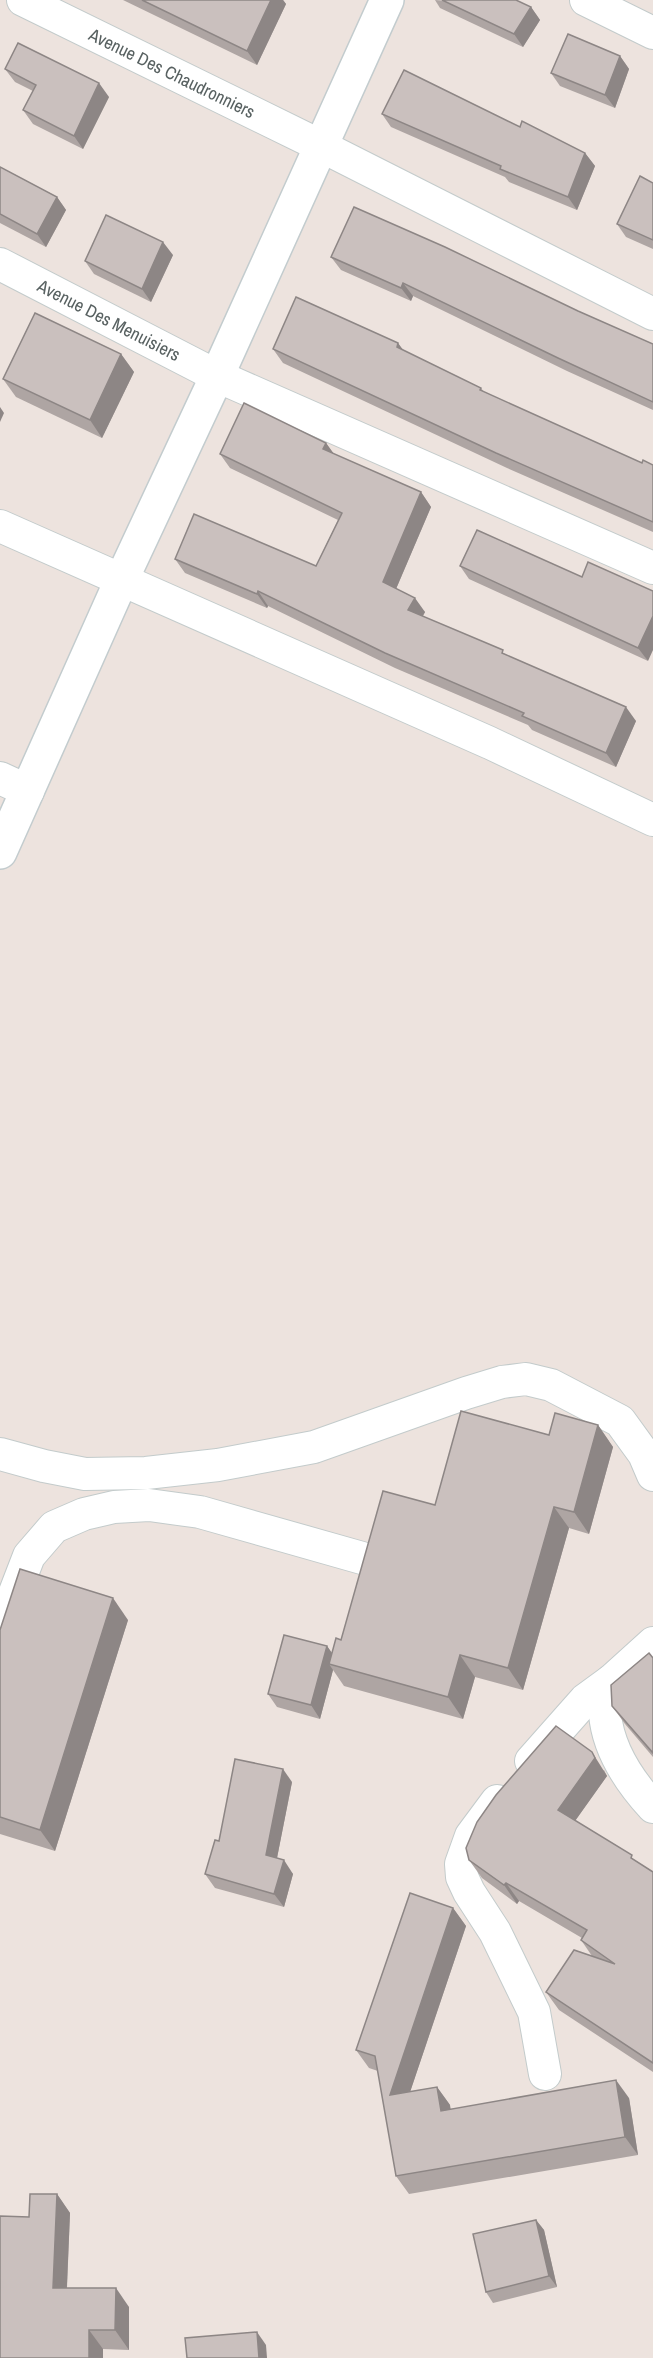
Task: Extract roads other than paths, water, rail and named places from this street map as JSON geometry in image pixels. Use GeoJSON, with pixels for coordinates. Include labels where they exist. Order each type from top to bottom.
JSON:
{"type":"FeatureCollection","features":[{"type":"Feature","properties":{"kind":"street","name":"Avenue Des Chaudronniers"},"geometry":{"type":"LineString","coordinates":[[23,0],[321,146],[653,314]]}},
{"type":"Feature","properties":{"kind":"street"},"geometry":{"type":"LineString","coordinates":[[0,852],[14,785],[121,581],[217,376],[387,0]]}},
{"type":"Feature","properties":{"kind":"street"},"geometry":{"type":"LineString","coordinates":[[586,0],[653,33]]}},
{"type":"Feature","properties":{"kind":"street","name":"Avenue Des Menuisiers"},"geometry":{"type":"LineString","coordinates":[[0,264],[217,376],[653,568]]}},
{"type":"Feature","properties":{"kind":"street"},"geometry":{"type":"LineString","coordinates":[[0,525],[121,581],[270,644],[490,743],[653,820]]}},
{"type":"Feature","properties":{"kind":"street"},"geometry":{"type":"LineString","coordinates":[[0,1454],[85,1474],[146,1473],[218,1465],[314,1447],[466,1393],[502,1382],[526,1379],[551,1385],[620,1421],[644,1454],[653,1475]]}},
{"type":"Feature","properties":{"kind":"street"},"geometry":{"type":"LineString","coordinates":[[0,1631],[29,1556],[54,1527],[84,1514],[114,1507],[149,1506],[200,1512],[362,1558]]}},
{"type":"Feature","properties":{"kind":"street"},"geometry":{"type":"LineString","coordinates":[[545,2074],[534,2012],[495,1932],[469,1892],[462,1877],[461,1864],[471,1836],[483,1818],[570,1716],[653,1643]]}},
{"type":"Feature","properties":{"kind":"street"},"geometry":{"type":"LineString","coordinates":[[611,1682],[605,1713],[614,1748],[629,1776],[653,1807]]}}]}
